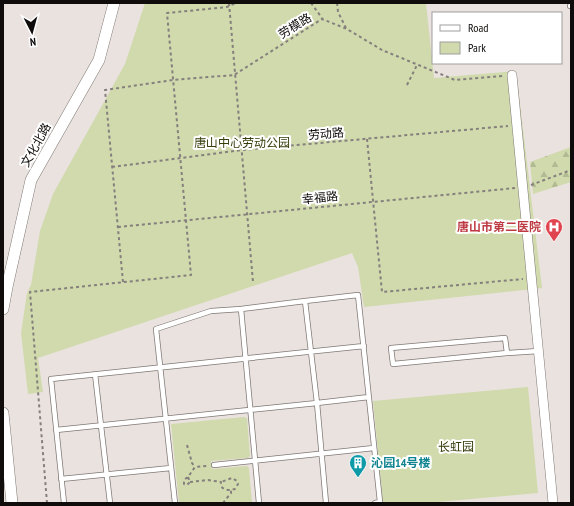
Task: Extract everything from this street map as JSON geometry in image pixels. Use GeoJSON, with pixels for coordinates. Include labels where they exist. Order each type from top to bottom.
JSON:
{"type":"FeatureCollection","features":[{"type":"Feature","properties":{"kind":"street","name":"文化北路"},"geometry":{"type":"LineString","coordinates":[[3,309],[31,180],[99,60],[114,3]]}},
{"type":"Feature","properties":{"kind":"street"},"geometry":{"type":"LineString","coordinates":[[512,75],[553,503]]}},
{"type":"Feature","properties":{"kind":"street"},"geometry":{"type":"LineString","coordinates":[[3,414],[12,503]]}},
{"type":"Feature","properties":{"kind":"lane"},"geometry":{"type":"LineString","coordinates":[[175,503],[156,329],[211,311],[241,309],[358,295],[380,502],[375,503]]}},
{"type":"Feature","properties":{"kind":"lane"},"geometry":{"type":"LineString","coordinates":[[306,301],[326,503]]}},
{"type":"Feature","properties":{"kind":"lane"},"geometry":{"type":"LineString","coordinates":[[241,309],[259,503]]}},
{"type":"Feature","properties":{"kind":"lane"},"geometry":{"type":"LineString","coordinates":[[506,353],[505,338],[391,348],[392,364],[506,353],[539,352]]}},
{"type":"Feature","properties":{"kind":"lane"},"geometry":{"type":"LineString","coordinates":[[64,503],[51,379],[364,346]]}},
{"type":"Feature","properties":{"kind":"lane"},"geometry":{"type":"LineString","coordinates":[[95,374],[110,503]]}},
{"type":"Feature","properties":{"kind":"lane"},"geometry":{"type":"LineString","coordinates":[[56,430],[317,404],[369,397]]}},
{"type":"Feature","properties":{"kind":"lane"},"geometry":{"type":"LineString","coordinates":[[214,465],[374,448]]}},
{"type":"Feature","properties":{"kind":"lane"},"geometry":{"type":"LineString","coordinates":[[61,479],[171,468]]}},
{"type":"Feature","properties":{"kind":"path"},"geometry":{"type":"LineString","coordinates":[[47,503],[30,292],[191,275],[167,13],[236,3]]}},
{"type":"Feature","properties":{"kind":"path"},"geometry":{"type":"LineString","coordinates":[[311,3],[322,19]]}},
{"type":"Feature","properties":{"kind":"path"},"geometry":{"type":"LineString","coordinates":[[337,3],[338,12],[347,29]]}},
{"type":"Feature","properties":{"kind":"path"},"geometry":{"type":"LineString","coordinates":[[229,4],[253,282]]}},
{"type":"Feature","properties":{"kind":"path","name":"劳模路"},"geometry":{"type":"LineString","coordinates":[[112,167],[105,90],[173,80],[235,74],[322,19],[347,29],[382,50],[455,80],[512,75]]}},
{"type":"Feature","properties":{"kind":"path"},"geometry":{"type":"LineString","coordinates":[[407,85],[417,65]]}},
{"type":"Feature","properties":{"kind":"path","name":"劳动路"},"geometry":{"type":"LineString","coordinates":[[112,167],[242,150],[517,125]]}},
{"type":"Feature","properties":{"kind":"path"},"geometry":{"type":"LineString","coordinates":[[367,139],[382,292],[525,279]]}},
{"type":"Feature","properties":{"kind":"path"},"geometry":{"type":"LineString","coordinates":[[112,167],[123,282]]}},
{"type":"Feature","properties":{"kind":"path","name":"幸福路"},"geometry":{"type":"LineString","coordinates":[[118,227],[523,187],[571,170]]}},
{"type":"Feature","properties":{"kind":"path"},"geometry":{"type":"LineString","coordinates":[[187,445],[192,463],[195,467]]}},
{"type":"Feature","properties":{"kind":"path"},"geometry":{"type":"LineString","coordinates":[[214,465],[195,467],[185,479],[184,484],[187,485],[190,482],[208,480],[221,482],[232,478],[237,481],[238,486],[235,489],[226,490],[222,488],[221,482]]}},
{"type":"Feature","properties":{"kind":"path"},"geometry":{"type":"LineString","coordinates":[[188,477],[190,482]]}},
{"type":"Feature","properties":{"kind":"path"},"geometry":{"type":"LineString","coordinates":[[223,503],[231,493],[231,490]]}},
{"type":"Feature","properties":{"kind":"green space","name":"唐山中心劳动公园"},"geometry":{"type":"Polygon","coordinates":[[[145,3],[426,3],[434,78],[516,71],[542,288],[364,307],[358,267],[352,253],[38,358],[43,392],[28,394],[21,333],[27,293],[31,285],[40,231],[53,194],[125,64],[145,3]]]}},
{"type":"Feature","properties":{"kind":"green space"},"geometry":{"type":"Polygon","coordinates":[[[571,147],[571,182],[533,194],[530,162],[571,147]]]}},
{"type":"Feature","properties":{"kind":"green space","name":"长虹园"},"geometry":{"type":"Polygon","coordinates":[[[528,387],[538,493],[427,503],[383,503],[373,401],[528,387]]]}},
{"type":"Feature","properties":{"kind":"green space"},"geometry":{"type":"Polygon","coordinates":[[[244,417],[247,418],[250,456],[248,458],[211,461],[212,469],[247,466],[249,468],[252,503],[179,503],[171,424],[244,417]]]}},
{"type":"Feature","properties":{"kind":"place","name":"唐山市第二医院"},"geometry":{"type":"Point","coordinates":[554,242]}},
{"type":"Feature","properties":{"kind":"place","name":"沁园14号楼"},"geometry":{"type":"Point","coordinates":[358,478]}}]}
